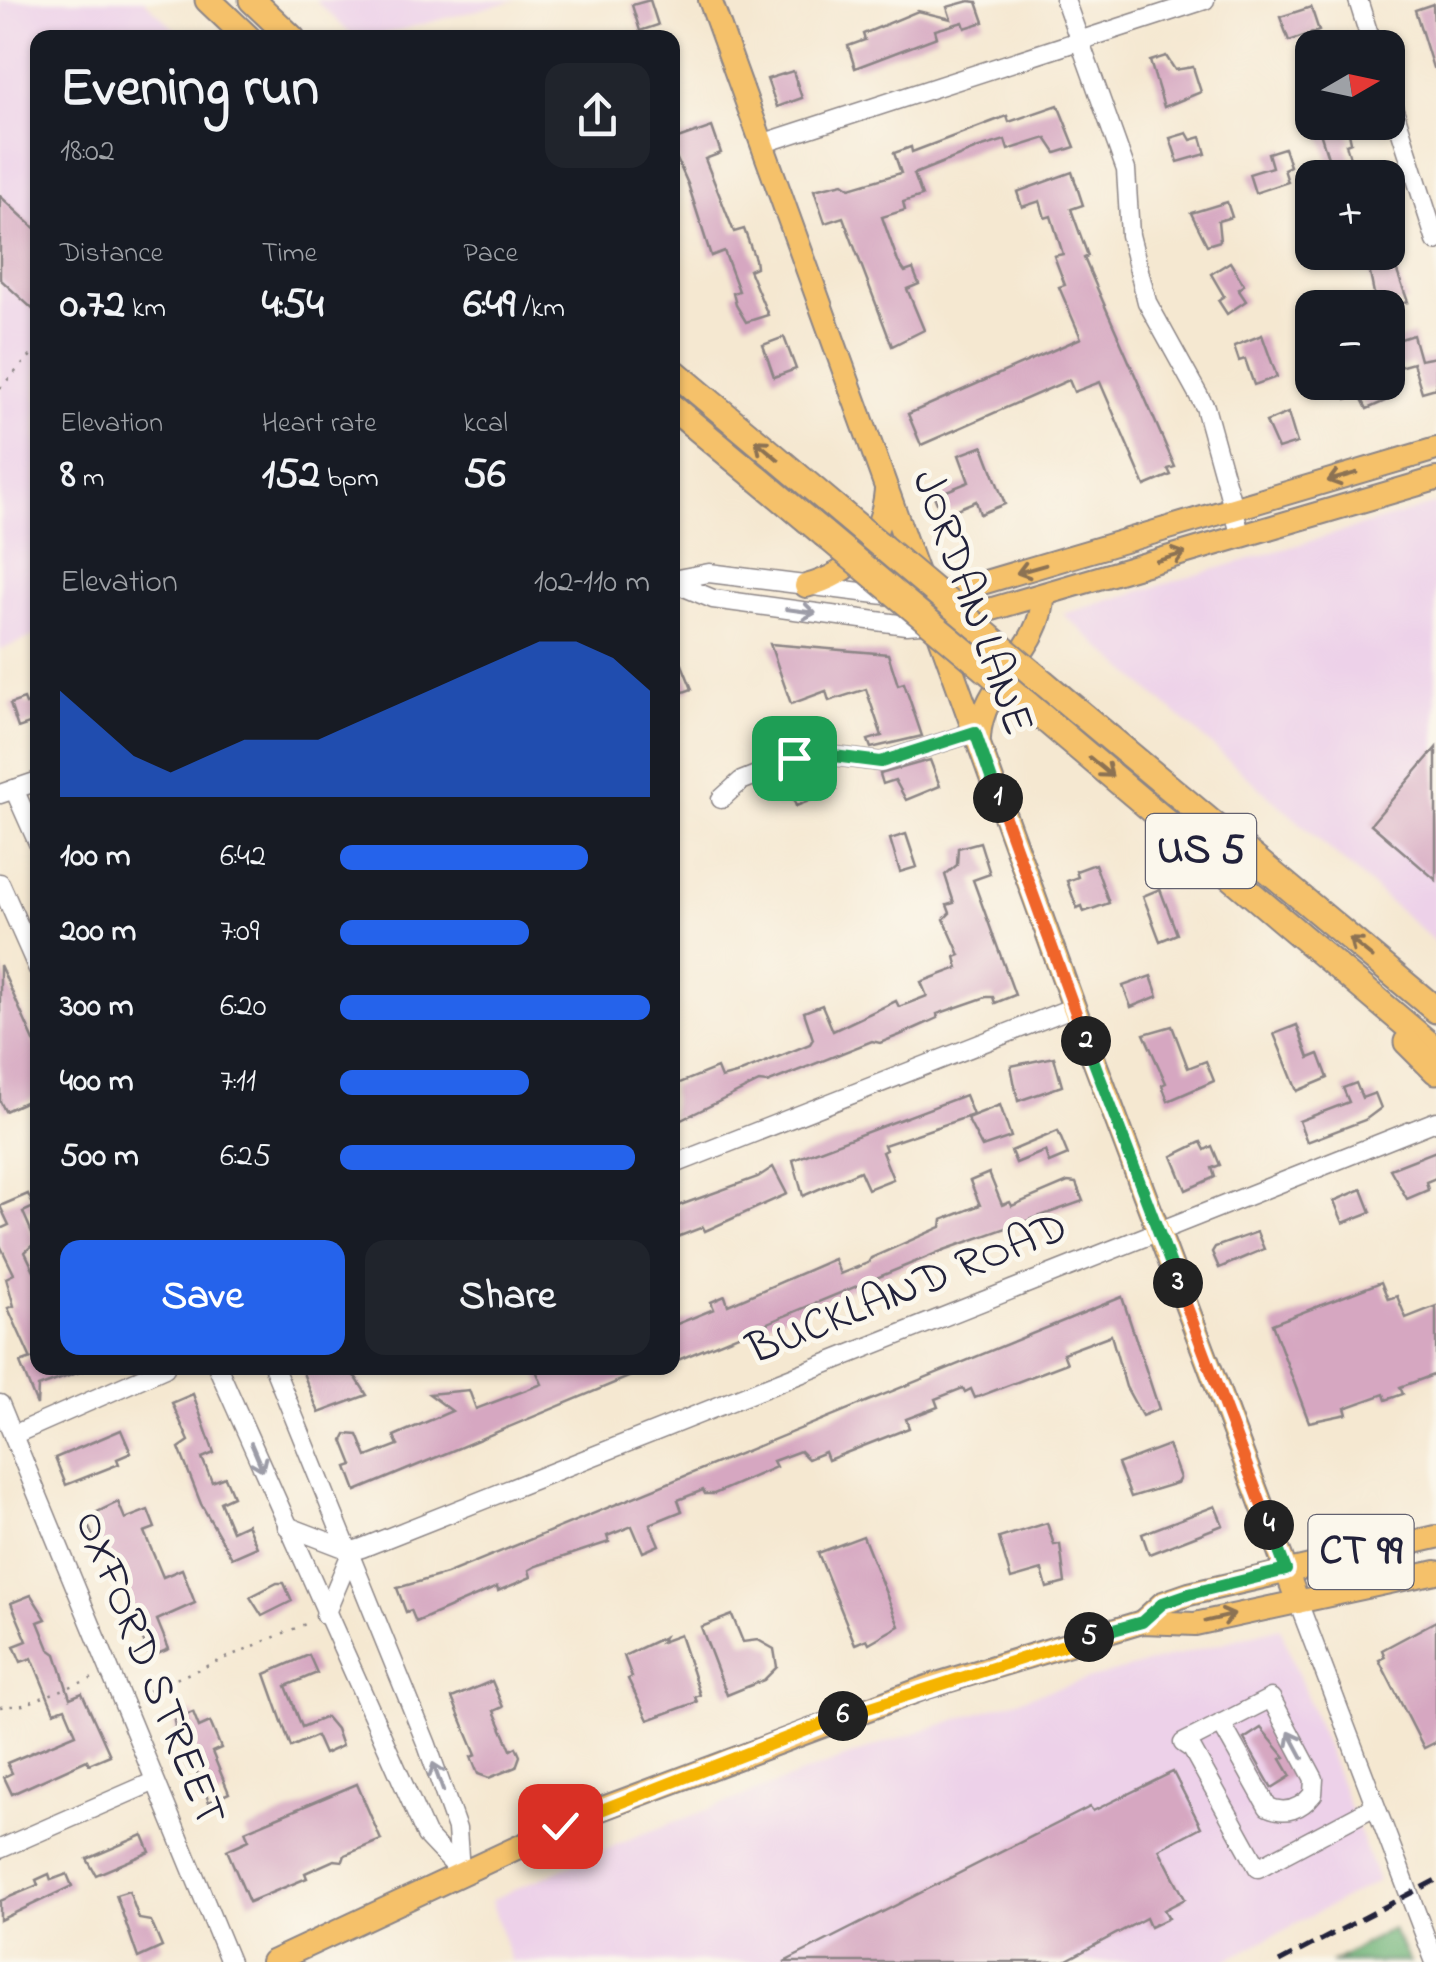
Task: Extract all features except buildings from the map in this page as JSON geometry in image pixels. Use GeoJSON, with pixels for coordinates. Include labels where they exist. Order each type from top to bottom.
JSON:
{"type":"FeatureCollection","features":[{"type":"Feature","properties":{"kind":"highway"},"geometry":{"type":"LineString","coordinates":[[208,0],[240,30]]}},
{"type":"Feature","properties":{"kind":"highway"},"geometry":{"type":"LineString","coordinates":[[252,0],[284,30]]}},
{"type":"Feature","properties":{"kind":"highway","name":"US 5"},"geometry":{"type":"LineString","coordinates":[[680,377],[1436,1010]]}},
{"type":"Feature","properties":{"kind":"highway","name":"US 5"},"geometry":{"type":"LineString","coordinates":[[680,414],[1436,1050]]}},
{"type":"Feature","properties":{"kind":"highway"},"geometry":{"type":"LineString","coordinates":[[1374,998],[1415,1052],[1436,1071]]}},
{"type":"Feature","properties":{"kind":"main road","name":"JORDAN LANE"},"geometry":{"type":"LineString","coordinates":[[710,0],[1074,1007],[1298,1602]]}},
{"type":"Feature","properties":{"kind":"main road"},"geometry":{"type":"LineString","coordinates":[[926,596],[955,592],[1436,449]]}},
{"type":"Feature","properties":{"kind":"main road"},"geometry":{"type":"LineString","coordinates":[[936,623],[1436,479]]}},
{"type":"Feature","properties":{"kind":"main road"},"geometry":{"type":"LineString","coordinates":[[806,586],[837,576],[861,556],[878,528],[886,487]]}},
{"type":"Feature","properties":{"kind":"main road"},"geometry":{"type":"LineString","coordinates":[[977,737],[984,708],[1041,620],[1044,595]]}},
{"type":"Feature","properties":{"kind":"main road","name":"CT 99"},"geometry":{"type":"LineString","coordinates":[[1142,1622],[1163,1603],[1286,1570],[1436,1537]]}},
{"type":"Feature","properties":{"kind":"main road","name":"CT 99"},"geometry":{"type":"LineString","coordinates":[[272,1962],[460,1871],[637,1794],[816,1725],[971,1672],[1142,1622],[1194,1624],[1436,1572]]}},
{"type":"Feature","properties":{"kind":"street"},"geometry":{"type":"LineString","coordinates":[[1066,0],[1126,170],[1130,235],[1147,302],[1205,407],[1241,536]]}},
{"type":"Feature","properties":{"kind":"street"},"geometry":{"type":"LineString","coordinates":[[761,144],[1206,0]]}},
{"type":"Feature","properties":{"kind":"street"},"geometry":{"type":"LineString","coordinates":[[1358,0],[1367,30]]}},
{"type":"Feature","properties":{"kind":"street"},"geometry":{"type":"LineString","coordinates":[[1404,140],[1436,241]]}},
{"type":"Feature","properties":{"kind":"street"},"geometry":{"type":"LineString","coordinates":[[680,579],[708,573],[881,596],[926,596]]}},
{"type":"Feature","properties":{"kind":"street"},"geometry":{"type":"LineString","coordinates":[[741,603],[745,578]]}},
{"type":"Feature","properties":{"kind":"street"},"geometry":{"type":"LineString","coordinates":[[680,585],[713,599],[906,625],[936,623]]}},
{"type":"Feature","properties":{"kind":"street"},"geometry":{"type":"LineString","coordinates":[[721,799],[741,781],[810,753],[881,762],[977,737]]}},
{"type":"Feature","properties":{"kind":"street"},"geometry":{"type":"LineString","coordinates":[[7,791],[30,830]]}},
{"type":"Feature","properties":{"kind":"street"},"geometry":{"type":"LineString","coordinates":[[0,883],[30,951]]}},
{"type":"Feature","properties":{"kind":"street"},"geometry":{"type":"LineString","coordinates":[[680,1162],[1074,1007]]}},
{"type":"Feature","properties":{"kind":"street","name":"BUCKLAND ROAD"},"geometry":{"type":"LineString","coordinates":[[352,1551],[1436,1121]]}},
{"type":"Feature","properties":{"kind":"street"},"geometry":{"type":"LineString","coordinates":[[13,1436],[150,1375]]}},
{"type":"Feature","properties":{"kind":"street"},"geometry":{"type":"LineString","coordinates":[[221,1375],[287,1526],[319,1618],[426,1836],[460,1871]]}},
{"type":"Feature","properties":{"kind":"street"},"geometry":{"type":"LineString","coordinates":[[277,1375],[352,1551],[457,1829],[460,1871]]}},
{"type":"Feature","properties":{"kind":"street","name":"OXFORD STREET"},"geometry":{"type":"LineString","coordinates":[[0,1404],[152,1782],[230,1962]]}},
{"type":"Feature","properties":{"kind":"street"},"geometry":{"type":"LineString","coordinates":[[287,1526],[352,1551]]}},
{"type":"Feature","properties":{"kind":"street"},"geometry":{"type":"LineString","coordinates":[[319,1618],[352,1551]]}},
{"type":"Feature","properties":{"kind":"street","name":"JORDAN LANE"},"geometry":{"type":"LineString","coordinates":[[1298,1602],[1435,1962]]}},
{"type":"Feature","properties":{"kind":"street"},"geometry":{"type":"LineString","coordinates":[[1221,1724],[1262,1802],[1282,1812],[1298,1808],[1313,1794],[1314,1779],[1271,1698],[1184,1742],[1192,1749],[1258,1868],[1374,1806]]}},
{"type":"Feature","properties":{"kind":"street"},"geometry":{"type":"LineString","coordinates":[[0,1848],[152,1782]]}},
{"type":"Feature","properties":{"kind":"path"},"geometry":{"type":"LineString","coordinates":[[0,388],[30,356]]}},
{"type":"Feature","properties":{"kind":"path"},"geometry":{"type":"LineString","coordinates":[[132,1698],[319,1618]]}},
{"type":"Feature","properties":{"kind":"path"},"geometry":{"type":"LineString","coordinates":[[0,1707],[24,1705],[107,1672]]}},
{"type":"Feature","properties":{"kind":"shaded area"},"geometry":{"type":"Polygon","coordinates":[[[0,0],[144,0],[176,30],[30,30],[30,638],[0,650],[0,0]]]}},
{"type":"Feature","properties":{"kind":"shaded area"},"geometry":{"type":"Polygon","coordinates":[[[315,0],[516,0],[400,30],[347,30],[315,0]]]}},
{"type":"Feature","properties":{"kind":"shaded area"},"geometry":{"type":"Polygon","coordinates":[[[1436,504],[1436,943],[1063,614],[1436,504]]]}},
{"type":"Feature","properties":{"kind":"shaded area"},"geometry":{"type":"Polygon","coordinates":[[[1280,1627],[1378,1881],[1223,1962],[511,1962],[491,1900],[632,1838],[887,1742],[1046,1691],[1280,1627]]]}},
{"type":"Feature","properties":{"kind":"green space"},"geometry":{"type":"Polygon","coordinates":[[[1392,1929],[1410,1962],[1333,1962],[1387,1931],[1392,1929]]]}},
{"type":"Feature","properties":{"kind":"railway"},"geometry":{"type":"LineString","coordinates":[[1279,1962],[1436,1880]]}},
{"type":"Feature","properties":{"kind":"route"},"geometry":{"type":"LineString","coordinates":[[560,1826],[858,1710],[1142,1622],[1163,1603],[1189,1594],[1286,1570],[975,732],[881,762],[810,753],[794,758]]}}]}
